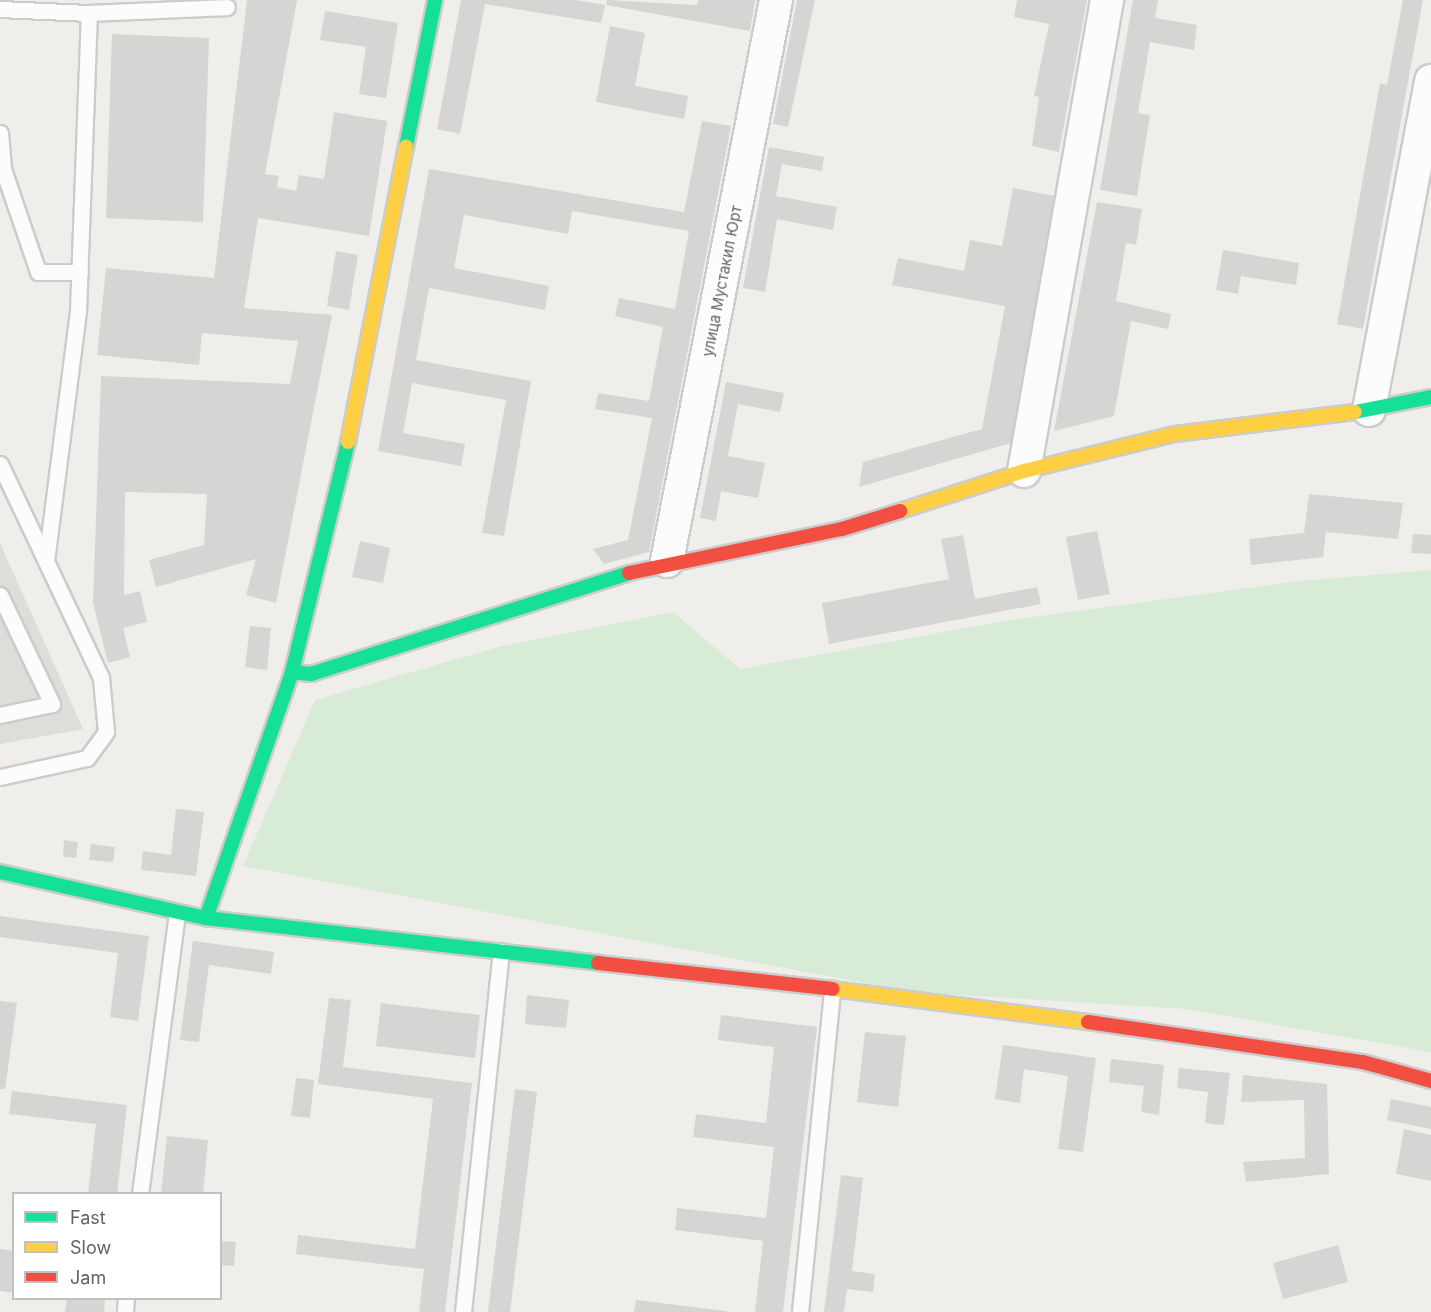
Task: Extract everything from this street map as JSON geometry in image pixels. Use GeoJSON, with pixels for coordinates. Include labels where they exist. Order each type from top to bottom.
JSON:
{"type":"FeatureCollection","features":[{"type":"Feature","properties":{"kind":"street"},"geometry":{"type":"LineString","coordinates":[[206,918],[292,672],[339,489],[435,0]]}},
{"type":"Feature","properties":{"kind":"street","name":"улица Мустакил Юрт"},"geometry":{"type":"LineString","coordinates":[[667,561],[776,0]]}},
{"type":"Feature","properties":{"kind":"street"},"geometry":{"type":"LineString","coordinates":[[1024,471],[1107,0]]}},
{"type":"Feature","properties":{"kind":"street"},"geometry":{"type":"LineString","coordinates":[[1369,410],[1431,81]]}},
{"type":"Feature","properties":{"kind":"street"},"geometry":{"type":"LineString","coordinates":[[292,672],[311,674],[667,561],[842,529],[1024,471],[1175,434],[1369,410],[1431,397]]}},
{"type":"Feature","properties":{"kind":"street"},"geometry":{"type":"LineString","coordinates":[[0,872],[206,918],[832,988],[1230,1041],[1363,1062],[1431,1081]]}},
{"type":"Feature","properties":{"kind":"lane"},"geometry":{"type":"LineString","coordinates":[[0,9],[89,13],[226,7]]}},
{"type":"Feature","properties":{"kind":"lane"},"geometry":{"type":"LineString","coordinates":[[46,561],[80,272],[89,13]]}},
{"type":"Feature","properties":{"kind":"lane"},"geometry":{"type":"LineString","coordinates":[[0,133],[2,170],[38,272],[80,272]]}},
{"type":"Feature","properties":{"kind":"lane"},"geometry":{"type":"LineString","coordinates":[[0,464],[101,678],[106,732],[87,758],[0,777]]}},
{"type":"Feature","properties":{"kind":"lane"},"geometry":{"type":"LineString","coordinates":[[0,596],[52,704],[0,715]]}},
{"type":"Feature","properties":{"kind":"lane"},"geometry":{"type":"LineString","coordinates":[[140,1192],[177,912]]}},
{"type":"Feature","properties":{"kind":"lane"},"geometry":{"type":"LineString","coordinates":[[463,1312],[501,951]]}},
{"type":"Feature","properties":{"kind":"lane"},"geometry":{"type":"LineString","coordinates":[[800,1312],[832,988]]}},
{"type":"Feature","properties":{"kind":"shaded area"},"geometry":{"type":"Polygon","coordinates":[[[0,543],[83,729],[0,744],[0,543]]]}},
{"type":"Feature","properties":{"kind":"green space"},"geometry":{"type":"Polygon","coordinates":[[[1431,570],[1431,1052],[1187,1009],[912,992],[243,866],[315,700],[502,646],[673,612],[740,669],[1004,621],[1299,581],[1431,570]]]}},
{"type":"Feature","properties":{"kind":"building"},"geometry":{"type":"Polygon","coordinates":[[[247,0],[297,0],[265,174],[279,176],[277,187],[296,191],[299,175],[324,179],[334,112],[387,121],[369,236],[258,218],[244,308],[332,315],[276,603],[246,595],[256,559],[156,587],[149,560],[204,545],[207,494],[125,492],[124,595],[140,591],[147,622],[123,628],[130,657],[108,663],[93,603],[101,376],[290,384],[298,341],[202,333],[199,365],[97,355],[106,268],[214,278],[247,0]]]}},
{"type":"Feature","properties":{"kind":"building"},"geometry":{"type":"Polygon","coordinates":[[[461,0],[576,0],[605,5],[601,23],[485,4],[460,134],[437,129],[461,0]]]}},
{"type":"Feature","properties":{"kind":"building"},"geometry":{"type":"Polygon","coordinates":[[[607,0],[697,5],[698,0],[755,0],[750,31],[606,5],[607,0]]]}},
{"type":"Feature","properties":{"kind":"building"},"geometry":{"type":"Polygon","coordinates":[[[797,0],[815,0],[788,127],[773,124],[797,0]]]}},
{"type":"Feature","properties":{"kind":"building"},"geometry":{"type":"Polygon","coordinates":[[[1017,0],[1087,0],[1059,152],[1032,146],[1039,97],[1034,96],[1049,24],[1014,17],[1017,0]]]}},
{"type":"Feature","properties":{"kind":"building"},"geometry":{"type":"Polygon","coordinates":[[[1133,0],[1158,0],[1155,18],[1197,25],[1194,50],[1150,42],[1138,113],[1150,115],[1137,196],[1100,190],[1133,0]]]}},
{"type":"Feature","properties":{"kind":"building"},"geometry":{"type":"Polygon","coordinates":[[[1403,0],[1423,0],[1363,329],[1337,324],[1380,83],[1387,85],[1403,0]]]}},
{"type":"Feature","properties":{"kind":"building"},"geometry":{"type":"Polygon","coordinates":[[[325,11],[398,23],[386,98],[359,94],[366,47],[320,40],[325,11]]]}},
{"type":"Feature","properties":{"kind":"building"},"geometry":{"type":"Polygon","coordinates":[[[610,26],[645,33],[635,86],[688,96],[684,119],[596,102],[610,26]]]}},
{"type":"Feature","properties":{"kind":"building"},"geometry":{"type":"Polygon","coordinates":[[[112,34],[209,38],[203,222],[106,218],[112,34]]]}},
{"type":"Feature","properties":{"kind":"building"},"geometry":{"type":"Polygon","coordinates":[[[702,121],[731,126],[649,552],[604,564],[593,549],[628,540],[652,418],[595,409],[598,393],[649,401],[663,327],[615,316],[619,298],[675,309],[689,231],[572,211],[568,234],[464,215],[454,268],[549,286],[545,310],[429,288],[416,360],[531,381],[504,536],[482,533],[506,400],[412,383],[403,433],[465,444],[461,466],[378,451],[429,169],[684,212],[702,121]]]}},
{"type":"Feature","properties":{"kind":"building"},"geometry":{"type":"Polygon","coordinates":[[[769,147],[824,157],[822,171],[782,164],[776,196],[837,207],[833,230],[777,219],[765,292],[743,288],[769,147]]]}},
{"type":"Feature","properties":{"kind":"building"},"geometry":{"type":"Polygon","coordinates":[[[1013,188],[1055,196],[1011,443],[859,487],[863,462],[982,429],[1005,306],[892,285],[898,258],[964,271],[970,240],[1002,246],[1013,188]]]}},
{"type":"Feature","properties":{"kind":"building"},"geometry":{"type":"Polygon","coordinates":[[[1097,202],[1142,209],[1136,245],[1126,243],[1116,301],[1171,314],[1168,329],[1131,321],[1114,416],[1054,431],[1097,202]]]}},
{"type":"Feature","properties":{"kind":"building"},"geometry":{"type":"Polygon","coordinates":[[[1223,250],[1299,263],[1296,285],[1241,276],[1238,294],[1216,290],[1223,250]]]}},
{"type":"Feature","properties":{"kind":"building"},"geometry":{"type":"Polygon","coordinates":[[[336,251],[358,255],[349,310],[327,306],[336,251]]]}},
{"type":"Feature","properties":{"kind":"building"},"geometry":{"type":"Polygon","coordinates":[[[726,382],[784,393],[780,412],[738,404],[728,456],[765,463],[758,498],[721,491],[716,521],[700,518],[726,382]]]}},
{"type":"Feature","properties":{"kind":"building"},"geometry":{"type":"Polygon","coordinates":[[[1309,494],[1403,503],[1398,539],[1326,532],[1323,557],[1251,565],[1249,539],[1304,533],[1309,494]]]}},
{"type":"Feature","properties":{"kind":"building"},"geometry":{"type":"Polygon","coordinates":[[[1097,531],[1110,594],[1078,600],[1066,537],[1097,531]]]}},
{"type":"Feature","properties":{"kind":"building"},"geometry":{"type":"Polygon","coordinates":[[[1413,534],[1431,535],[1431,554],[1411,553],[1413,534]]]}},
{"type":"Feature","properties":{"kind":"building"},"geometry":{"type":"Polygon","coordinates":[[[963,535],[975,599],[1037,587],[1041,604],[829,644],[822,603],[949,579],[941,539],[963,535]]]}},
{"type":"Feature","properties":{"kind":"building"},"geometry":{"type":"Polygon","coordinates":[[[360,541],[390,548],[383,583],[352,577],[360,541]]]}},
{"type":"Feature","properties":{"kind":"building"},"geometry":{"type":"Polygon","coordinates":[[[250,626],[271,628],[267,670],[245,667],[250,626]]]}},
{"type":"Feature","properties":{"kind":"building"},"geometry":{"type":"Polygon","coordinates":[[[176,809],[204,812],[196,876],[141,870],[143,851],[171,855],[176,809]]]}},
{"type":"Feature","properties":{"kind":"building"},"geometry":{"type":"Polygon","coordinates":[[[64,840],[78,842],[76,858],[63,857],[64,840]]]}},
{"type":"Feature","properties":{"kind":"building"},"geometry":{"type":"Polygon","coordinates":[[[91,844],[115,847],[113,862],[89,860],[91,844]]]}},
{"type":"Feature","properties":{"kind":"building"},"geometry":{"type":"Polygon","coordinates":[[[0,916],[149,936],[138,1021],[110,1017],[118,953],[0,937],[0,916]]]}},
{"type":"Feature","properties":{"kind":"building"},"geometry":{"type":"Polygon","coordinates":[[[193,941],[274,952],[271,974],[209,965],[199,1042],[180,1040],[193,941]]]}},
{"type":"Feature","properties":{"kind":"building"},"geometry":{"type":"Polygon","coordinates":[[[527,995],[569,1000],[566,1028],[525,1024],[527,995]]]}},
{"type":"Feature","properties":{"kind":"building"},"geometry":{"type":"Polygon","coordinates":[[[329,998],[351,1000],[343,1067],[472,1083],[445,1312],[419,1312],[424,1269],[296,1254],[298,1235],[415,1249],[433,1099],[318,1084],[329,998]]]}},
{"type":"Feature","properties":{"kind":"building"},"geometry":{"type":"Polygon","coordinates":[[[0,1001],[17,1003],[5,1089],[0,1089],[0,1001]]]}},
{"type":"Feature","properties":{"kind":"building"},"geometry":{"type":"Polygon","coordinates":[[[381,1003],[480,1015],[475,1058],[376,1046],[381,1003]]]}},
{"type":"Feature","properties":{"kind":"building"},"geometry":{"type":"Polygon","coordinates":[[[721,1015],[817,1027],[783,1312],[755,1312],[763,1241],[675,1230],[677,1208],[766,1218],[774,1147],[693,1137],[696,1114],[766,1123],[774,1047],[718,1040],[721,1015]]]}},
{"type":"Feature","properties":{"kind":"building"},"geometry":{"type":"Polygon","coordinates":[[[865,1032],[906,1036],[898,1107],[857,1102],[865,1032]]]}},
{"type":"Feature","properties":{"kind":"building"},"geometry":{"type":"Polygon","coordinates":[[[1003,1045],[1096,1058],[1083,1152],[1058,1149],[1068,1076],[1024,1069],[1020,1103],[995,1099],[1003,1045]]]}},
{"type":"Feature","properties":{"kind":"building"},"geometry":{"type":"Polygon","coordinates":[[[1111,1059],[1164,1065],[1159,1115],[1141,1112],[1144,1086],[1109,1082],[1111,1059]]]}},
{"type":"Feature","properties":{"kind":"building"},"geometry":{"type":"Polygon","coordinates":[[[1179,1068],[1230,1073],[1224,1125],[1205,1123],[1208,1092],[1177,1088],[1179,1068]]]}},
{"type":"Feature","properties":{"kind":"building"},"geometry":{"type":"Polygon","coordinates":[[[1243,1075],[1327,1084],[1329,1174],[1246,1182],[1243,1162],[1305,1158],[1304,1100],[1241,1102],[1243,1075]]]}},
{"type":"Feature","properties":{"kind":"building"},"geometry":{"type":"Polygon","coordinates":[[[296,1078],[314,1080],[310,1118],[291,1116],[296,1078]]]}},
{"type":"Feature","properties":{"kind":"building"},"geometry":{"type":"Polygon","coordinates":[[[515,1089],[537,1092],[510,1312],[488,1312],[515,1089]]]}},
{"type":"Feature","properties":{"kind":"building"},"geometry":{"type":"Polygon","coordinates":[[[12,1091],[127,1105],[117,1192],[88,1192],[96,1124],[9,1114],[12,1091]]]}},
{"type":"Feature","properties":{"kind":"building"},"geometry":{"type":"Polygon","coordinates":[[[1391,1099],[1431,1107],[1431,1129],[1387,1120],[1391,1099]]]}},
{"type":"Feature","properties":{"kind":"building"},"geometry":{"type":"Polygon","coordinates":[[[1404,1129],[1431,1135],[1431,1181],[1396,1174],[1404,1129]]]}},
{"type":"Feature","properties":{"kind":"building"},"geometry":{"type":"Polygon","coordinates":[[[167,1136],[208,1140],[203,1192],[161,1192],[167,1136]]]}},
{"type":"Feature","properties":{"kind":"building"},"geometry":{"type":"Polygon","coordinates":[[[841,1175],[863,1178],[852,1271],[875,1274],[873,1292],[847,1289],[844,1312],[824,1312],[841,1175]]]}},
{"type":"Feature","properties":{"kind":"building"},"geometry":{"type":"Polygon","coordinates":[[[222,1241],[236,1242],[234,1266],[222,1265],[222,1241]]]}},
{"type":"Feature","properties":{"kind":"building"},"geometry":{"type":"Polygon","coordinates":[[[1338,1245],[1348,1282],[1283,1299],[1273,1263],[1338,1245]]]}},
{"type":"Feature","properties":{"kind":"building"},"geometry":{"type":"Polygon","coordinates":[[[0,1249],[12,1251],[12,1293],[0,1291],[0,1249]]]}},
{"type":"Feature","properties":{"kind":"building"},"geometry":{"type":"Polygon","coordinates":[[[67,1300],[105,1300],[104,1312],[65,1312],[67,1300]]]}},
{"type":"Feature","properties":{"kind":"building"},"geometry":{"type":"Polygon","coordinates":[[[636,1300],[727,1311],[727,1312],[634,1312],[636,1300]]]}},
{"type":"Feature","properties":{"kind":"traffic: fast"},"geometry":{"type":"LineString","coordinates":[[406,147],[435,0]]}},
{"type":"Feature","properties":{"kind":"traffic: fast"},"geometry":{"type":"LineString","coordinates":[[1355,412],[1431,397]]}},
{"type":"Feature","properties":{"kind":"traffic: fast"},"geometry":{"type":"LineString","coordinates":[[206,918],[292,672],[348,442]]}},
{"type":"Feature","properties":{"kind":"traffic: fast"},"geometry":{"type":"LineString","coordinates":[[292,672],[311,674],[629,573]]}},
{"type":"Feature","properties":{"kind":"traffic: fast"},"geometry":{"type":"LineString","coordinates":[[0,872],[206,918],[598,963]]}},
{"type":"Feature","properties":{"kind":"traffic: slow"},"geometry":{"type":"LineString","coordinates":[[348,442],[406,147]]}},
{"type":"Feature","properties":{"kind":"traffic: slow"},"geometry":{"type":"LineString","coordinates":[[900,511],[1024,471],[1175,434],[1355,412]]}},
{"type":"Feature","properties":{"kind":"traffic: slow"},"geometry":{"type":"LineString","coordinates":[[833,989],[1088,1022]]}},
{"type":"Feature","properties":{"kind":"traffic: jam"},"geometry":{"type":"LineString","coordinates":[[629,573],[842,529],[900,511]]}},
{"type":"Feature","properties":{"kind":"traffic: jam"},"geometry":{"type":"LineString","coordinates":[[598,963],[833,989]]}},
{"type":"Feature","properties":{"kind":"traffic: jam"},"geometry":{"type":"LineString","coordinates":[[1088,1022],[1363,1062],[1431,1081]]}}]}
